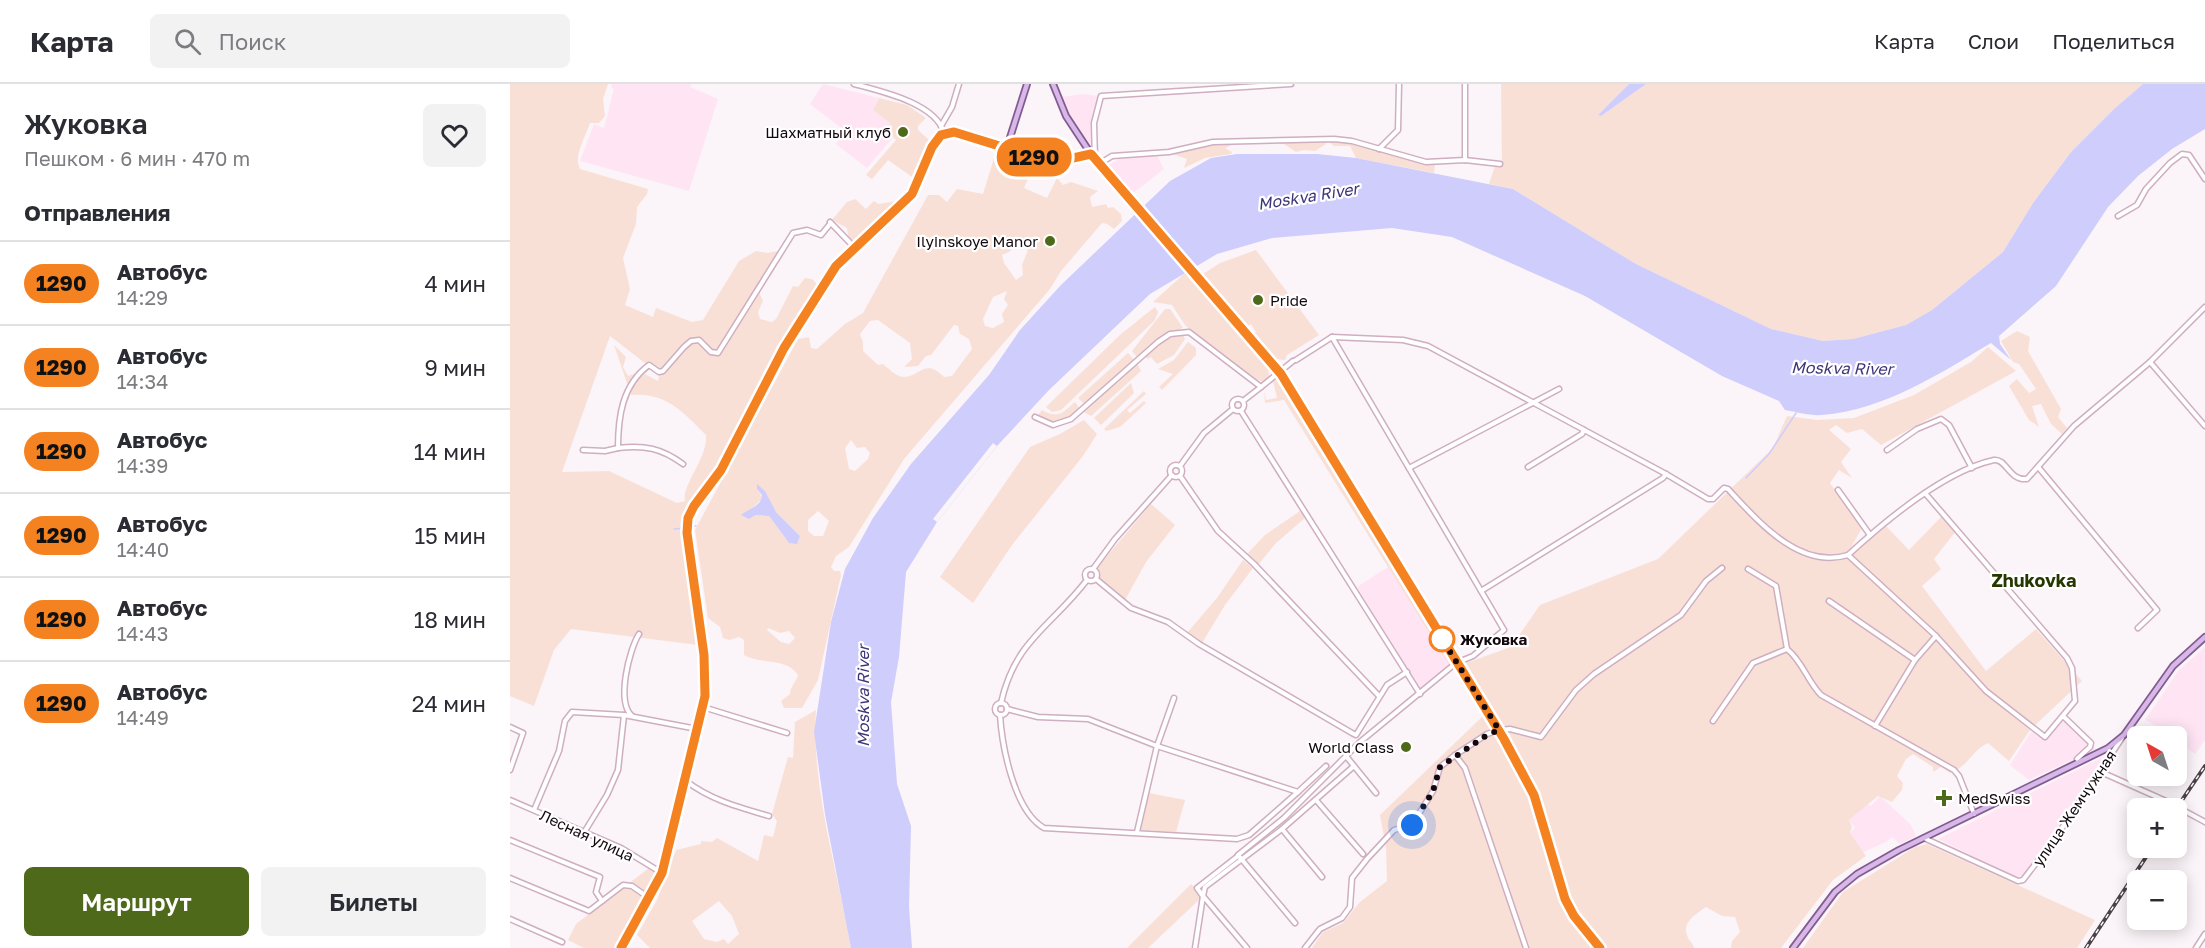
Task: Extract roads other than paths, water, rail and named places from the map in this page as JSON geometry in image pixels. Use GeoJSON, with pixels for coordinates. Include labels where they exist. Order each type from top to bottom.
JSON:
{"type":"FeatureCollection","features":[{"type":"Feature","properties":{"kind":"main road"},"geometry":{"type":"LineString","coordinates":[[1007,147],[1027,84]]}},
{"type":"Feature","properties":{"kind":"main road"},"geometry":{"type":"LineString","coordinates":[[1053,84],[1066,116],[1097,162],[1281,374],[1499,730],[1534,795],[1565,899],[1574,916],[1600,948]]}},
{"type":"Feature","properties":{"kind":"main road"},"geometry":{"type":"LineString","coordinates":[[621,948],[650,899],[662,873],[703,707],[706,680],[687,533],[691,511],[721,470],[784,348],[836,266],[908,200],[934,143],[944,133],[954,132],[1045,159],[1091,154]]}},
{"type":"Feature","properties":{"kind":"main road"},"geometry":{"type":"LineString","coordinates":[[1792,948],[1841,887],[1881,860],[2108,748],[2124,735],[2163,678],[2205,637]]}},
{"type":"Feature","properties":{"kind":"street"},"geometry":{"type":"LineString","coordinates":[[854,84],[908,100],[941,126],[944,133]]}},
{"type":"Feature","properties":{"kind":"street"},"geometry":{"type":"LineString","coordinates":[[941,126],[955,100],[959,84]]}},
{"type":"Feature","properties":{"kind":"street"},"geometry":{"type":"LineString","coordinates":[[1291,84],[1101,96],[1094,123],[1097,162],[1112,156],[1169,152],[1213,142],[1346,140],[1426,162],[1465,160],[1500,164]]}},
{"type":"Feature","properties":{"kind":"street"},"geometry":{"type":"LineString","coordinates":[[1379,149],[1398,130],[1399,84]]}},
{"type":"Feature","properties":{"kind":"street"},"geometry":{"type":"LineString","coordinates":[[1465,84],[1465,160]]}},
{"type":"Feature","properties":{"kind":"street"},"geometry":{"type":"LineString","coordinates":[[2118,216],[2137,205],[2146,189],[2170,162],[2182,154],[2189,155],[2205,179]]}},
{"type":"Feature","properties":{"kind":"street"},"geometry":{"type":"LineString","coordinates":[[618,448],[618,421],[625,395],[642,370],[649,365],[659,372],[663,371],[691,341],[699,340],[711,352],[718,353],[793,233],[807,230],[821,235],[830,223],[855,248]]}},
{"type":"Feature","properties":{"kind":"street"},"geometry":{"type":"LineString","coordinates":[[1241,411],[1243,401],[1281,374],[1294,361],[1332,337],[1421,343],[1666,474],[1708,499],[1713,499],[1724,488],[1728,489],[1758,521],[1787,544],[1820,557],[1836,559],[1848,555],[1925,493],[1972,468],[1996,460],[2001,461],[2012,475],[2022,480],[2027,479],[2074,426],[2150,362],[2205,307]]}},
{"type":"Feature","properties":{"kind":"street"},"geometry":{"type":"LineString","coordinates":[[1035,417],[1053,425],[1071,419],[1158,342],[1170,334],[1181,331],[1189,332],[1261,387]]}},
{"type":"Feature","properties":{"kind":"street"},"geometry":{"type":"LineString","coordinates":[[1195,948],[1206,887],[1284,818],[1346,756],[1456,663],[1473,656],[1504,630],[1332,337]]}},
{"type":"Feature","properties":{"kind":"street"},"geometry":{"type":"LineString","coordinates":[[2150,362],[2205,426]]}},
{"type":"Feature","properties":{"kind":"street"},"geometry":{"type":"LineString","coordinates":[[1409,468],[1559,389]]}},
{"type":"Feature","properties":{"kind":"street"},"geometry":{"type":"LineString","coordinates":[[1180,466],[1204,433],[1233,409],[1235,400],[1243,401]]}},
{"type":"Feature","properties":{"kind":"street"},"geometry":{"type":"LineString","coordinates":[[1233,409],[1241,411],[1420,694]]}},
{"type":"Feature","properties":{"kind":"street"},"geometry":{"type":"LineString","coordinates":[[1887,450],[1917,429],[1941,419],[1949,425],[1972,468]]}},
{"type":"Feature","properties":{"kind":"street"},"geometry":{"type":"LineString","coordinates":[[1528,466],[1582,434],[1584,430]]}},
{"type":"Feature","properties":{"kind":"street"},"geometry":{"type":"LineString","coordinates":[[582,450],[605,451],[641,445],[655,448],[683,464]]}},
{"type":"Feature","properties":{"kind":"street"},"geometry":{"type":"LineString","coordinates":[[1087,580],[1084,573],[1093,570],[1115,539],[1172,476],[1172,466],[1180,466]]}},
{"type":"Feature","properties":{"kind":"street"},"geometry":{"type":"LineString","coordinates":[[1179,476],[1182,472],[1180,466]]}},
{"type":"Feature","properties":{"kind":"street"},"geometry":{"type":"LineString","coordinates":[[2039,468],[2157,610],[2138,628]]}},
{"type":"Feature","properties":{"kind":"street"},"geometry":{"type":"LineString","coordinates":[[1481,591],[1666,474]]}},
{"type":"Feature","properties":{"kind":"street"},"geometry":{"type":"LineString","coordinates":[[1172,476],[1179,476]]}},
{"type":"Feature","properties":{"kind":"street"},"geometry":{"type":"LineString","coordinates":[[1179,476],[1218,531],[1254,564],[1379,696]]}},
{"type":"Feature","properties":{"kind":"street"},"geometry":{"type":"LineString","coordinates":[[1838,490],[1870,535]]}},
{"type":"Feature","properties":{"kind":"street"},"geometry":{"type":"LineString","coordinates":[[1848,555],[1936,636],[2001,705],[2045,737],[2075,701],[2076,690],[2067,658],[1925,493]]}},
{"type":"Feature","properties":{"kind":"street"},"geometry":{"type":"LineString","coordinates":[[1305,948],[1320,929],[1342,918],[1350,907],[1352,878],[1394,830],[1412,825],[1433,791],[1440,767],[1455,755],[1499,730],[1510,729],[1541,737],[1576,690],[1594,674],[1681,615],[1706,581],[1722,568]]}},
{"type":"Feature","properties":{"kind":"street"},"geometry":{"type":"LineString","coordinates":[[1748,569],[1776,586],[1787,649],[1798,658],[1813,687],[1821,695],[1954,770],[1959,776],[1974,814]]}},
{"type":"Feature","properties":{"kind":"street"},"geometry":{"type":"LineString","coordinates":[[1093,570],[1096,572],[1096,579]]}},
{"type":"Feature","properties":{"kind":"street"},"geometry":{"type":"LineString","coordinates":[[1326,766],[1249,835],[1236,839],[1040,826],[1025,806],[1009,769],[1002,741],[1000,715],[994,709],[1001,703],[1009,674],[1023,648],[1087,580],[1096,579],[1136,611],[1168,622],[1199,644],[1352,734],[1356,735],[1386,686],[1407,672]]}},
{"type":"Feature","properties":{"kind":"street"},"geometry":{"type":"LineString","coordinates":[[1829,601],[1916,660]]}},
{"type":"Feature","properties":{"kind":"street"},"geometry":{"type":"LineString","coordinates":[[633,716],[625,706],[624,699],[629,660],[639,634]]}},
{"type":"Feature","properties":{"kind":"street"},"geometry":{"type":"LineString","coordinates":[[1875,726],[1916,660],[1936,636]]}},
{"type":"Feature","properties":{"kind":"street"},"geometry":{"type":"LineString","coordinates":[[1713,721],[1753,663],[1787,649]]}},
{"type":"Feature","properties":{"kind":"street"},"geometry":{"type":"LineString","coordinates":[[1137,832],[1157,746],[1174,698]]}},
{"type":"Feature","properties":{"kind":"street"},"geometry":{"type":"LineString","coordinates":[[1001,703],[1007,709],[1038,717],[1088,719],[1157,746],[1298,792]]}},
{"type":"Feature","properties":{"kind":"street"},"geometry":{"type":"LineString","coordinates":[[703,707],[787,733]]}},
{"type":"Feature","properties":{"kind":"street"},"geometry":{"type":"LineString","coordinates":[[1000,715],[1007,709]]}},
{"type":"Feature","properties":{"kind":"street"},"geometry":{"type":"LineString","coordinates":[[534,810],[559,751],[568,716],[576,711],[633,716],[698,729]]}},
{"type":"Feature","properties":{"kind":"street"},"geometry":{"type":"LineString","coordinates":[[585,831],[608,795],[618,770],[624,715]]}},
{"type":"Feature","properties":{"kind":"street"},"geometry":{"type":"LineString","coordinates":[[2064,717],[2091,743],[2090,747],[2077,759],[2085,761]]}},
{"type":"Feature","properties":{"kind":"street"},"geometry":{"type":"LineString","coordinates":[[510,727],[523,734],[510,770]]}},
{"type":"Feature","properties":{"kind":"street","name":"улица Жемчужная"},"geometry":{"type":"LineString","coordinates":[[1924,838],[2018,881],[2023,880],[2048,849],[2124,735]]}},
{"type":"Feature","properties":{"kind":"street"},"geometry":{"type":"LineString","coordinates":[[1455,755],[1465,768],[1526,948]]}},
{"type":"Feature","properties":{"kind":"street"},"geometry":{"type":"LineString","coordinates":[[1346,756],[1376,793]]}},
{"type":"Feature","properties":{"kind":"street"},"geometry":{"type":"LineString","coordinates":[[1247,948],[1197,888],[1282,829],[1354,766]]}},
{"type":"Feature","properties":{"kind":"street"},"geometry":{"type":"LineString","coordinates":[[2101,772],[2166,801],[2205,822]]}},
{"type":"Feature","properties":{"kind":"street"},"geometry":{"type":"LineString","coordinates":[[686,781],[704,795],[768,816]]}},
{"type":"Feature","properties":{"kind":"street","name":"Лесная улица"},"geometry":{"type":"LineString","coordinates":[[510,800],[585,831],[662,873]]}},
{"type":"Feature","properties":{"kind":"street"},"geometry":{"type":"LineString","coordinates":[[1316,800],[1362,854]]}},
{"type":"Feature","properties":{"kind":"street"},"geometry":{"type":"LineString","coordinates":[[1282,829],[1322,877]]}},
{"type":"Feature","properties":{"kind":"street"},"geometry":{"type":"LineString","coordinates":[[510,840],[600,877],[596,892],[602,902]]}},
{"type":"Feature","properties":{"kind":"street"},"geometry":{"type":"LineString","coordinates":[[1240,857],[1295,923]]}},
{"type":"Feature","properties":{"kind":"street"},"geometry":{"type":"LineString","coordinates":[[510,878],[589,911],[623,885],[632,886],[650,899]]}},
{"type":"Feature","properties":{"kind":"street"},"geometry":{"type":"LineString","coordinates":[[510,920],[562,942]]}},
{"type":"Feature","properties":{"kind":"street"},"geometry":{"type":"LineString","coordinates":[[2196,948],[2205,934]]}},
{"type":"Feature","properties":{"kind":"water"},"geometry":{"type":"Polygon","coordinates":[[[1629,84],[1646,84],[1601,116],[1598,115],[1629,84]]]}},
{"type":"Feature","properties":{"kind":"water","name":"Moskva River"},"geometry":{"type":"Polygon","coordinates":[[[2143,84],[2205,84],[2205,129],[2172,149],[2138,176],[2108,207],[2056,286],[1999,336],[2000,344],[2011,360],[1991,343],[1910,389],[1845,412],[1817,415],[1785,410],[1779,401],[1722,376],[1585,296],[1452,237],[1392,228],[1272,238],[1217,254],[1150,294],[1049,390],[997,446],[937,522],[906,572],[899,657],[891,702],[897,784],[911,826],[909,907],[912,948],[851,948],[825,814],[814,732],[831,622],[845,569],[873,518],[911,464],[989,375],[1020,330],[1061,285],[1170,181],[1211,158],[1237,154],[1317,154],[1356,158],[1513,189],[1636,264],[1771,329],[1823,341],[1853,339],[1906,325],[1932,310],[2003,252],[2033,203],[2071,152],[2143,84]]]}},
{"type":"Feature","properties":{"kind":"water"},"geometry":{"type":"Polygon","coordinates":[[[757,484],[765,491],[776,512],[800,536],[797,544],[789,543],[769,516],[756,515],[749,519],[741,515],[760,502],[762,495],[757,489],[757,484]]]}},
{"type":"Feature","properties":{"kind":"waterway"},"geometry":{"type":"LineString","coordinates":[[1746,478],[1769,454],[1796,413]]}},
{"type":"Feature","properties":{"kind":"waterway"},"geometry":{"type":"LineString","coordinates":[[690,527],[696,526]]}},
{"type":"Feature","properties":{"kind":"waterway"},"geometry":{"type":"LineString","coordinates":[[674,529],[685,528]]}},
{"type":"Feature","properties":{"kind":"railway"},"geometry":{"type":"LineString","coordinates":[[2183,798],[2205,766]]}},
{"type":"Feature","properties":{"kind":"railway"},"geometry":{"type":"LineString","coordinates":[[2086,948],[2145,858]]}},
{"type":"Feature","properties":{"kind":"place","name":"Шахматный клуб"},"geometry":{"type":"Point","coordinates":[903,132]}},
{"type":"Feature","properties":{"kind":"place","name":"Ilyinskoye Manor"},"geometry":{"type":"Point","coordinates":[1050,241]}},
{"type":"Feature","properties":{"kind":"place","name":"Pride"},"geometry":{"type":"Point","coordinates":[1258,300]}},
{"type":"Feature","properties":{"kind":"place","name":"Жуковка"},"geometry":{"type":"Point","coordinates":[1442,639]}},
{"type":"Feature","properties":{"kind":"place","name":"World Class"},"geometry":{"type":"Point","coordinates":[1406,747]}},
{"type":"Feature","properties":{"kind":"place","name":"MedSwiss"},"geometry":{"type":"Point","coordinates":[1944,798]}},
{"type":"Feature","properties":{"kind":"district","name":"Zhukovka"},"geometry":{"type":"Point","coordinates":[2034,580]}}]}
